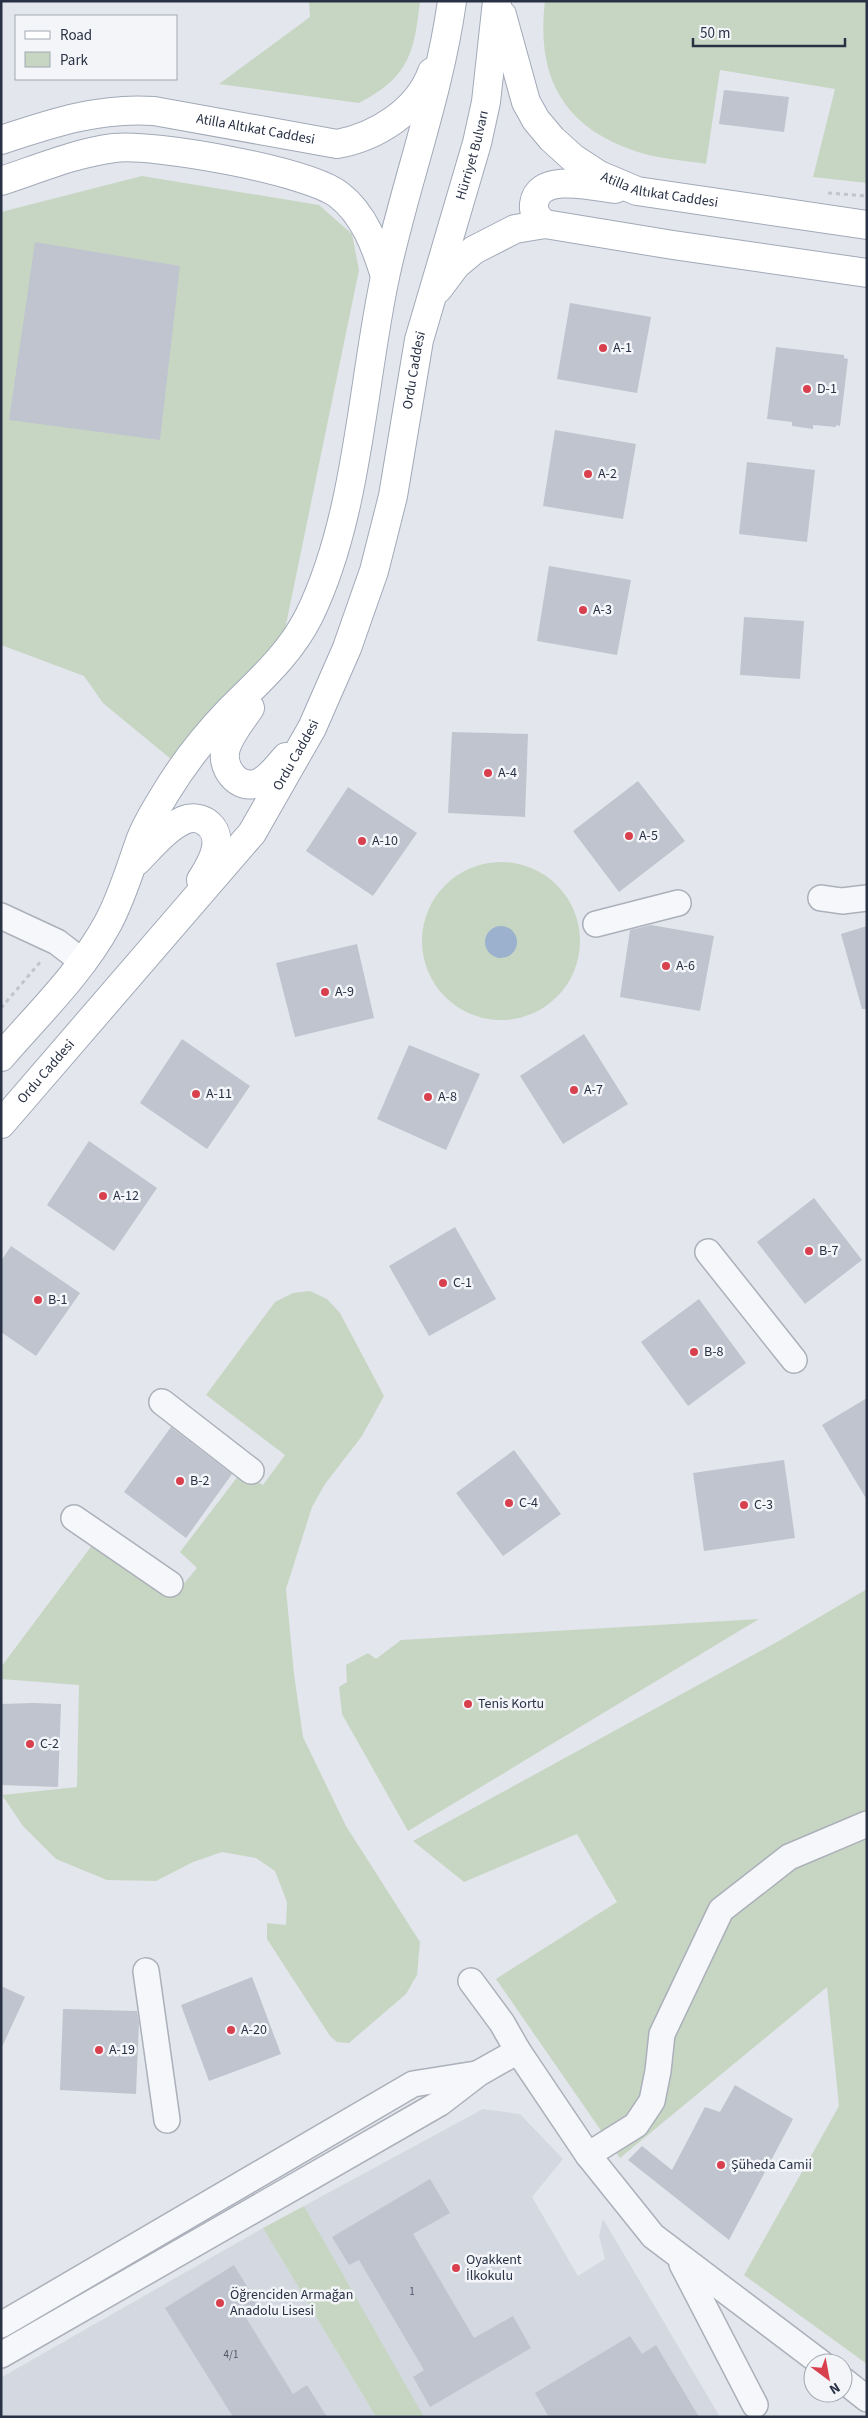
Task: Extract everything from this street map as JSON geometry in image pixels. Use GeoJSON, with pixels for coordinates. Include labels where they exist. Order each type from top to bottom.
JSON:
{"type":"FeatureCollection","features":[{"type":"Feature","properties":{"kind":"main road","name":"Atilla Altıkat Caddesi"},"geometry":{"type":"LineString","coordinates":[[497,1],[526,102],[536,120],[552,139],[573,158],[599,176],[637,191],[867,225]]}},
{"type":"Feature","properties":{"kind":"main road","name":"Hürriyet Bulvarı"},"geometry":{"type":"LineString","coordinates":[[428,304],[477,143],[486,102],[497,1]]}},
{"type":"Feature","properties":{"kind":"main road","name":"Atilla Altıkat Caddesi"},"geometry":{"type":"LineString","coordinates":[[1,140],[79,116],[131,109],[154,111],[308,140],[337,144],[352,141],[390,122],[426,88],[451,11]]}},
{"type":"Feature","properties":{"kind":"main road"},"geometry":{"type":"LineString","coordinates":[[312,728],[271,774],[258,783],[245,784],[234,778],[227,770],[224,758],[226,746],[288,652],[308,617],[321,588],[341,521],[385,276],[434,95],[451,11]]}},
{"type":"Feature","properties":{"kind":"main road"},"geometry":{"type":"LineString","coordinates":[[1,181],[86,152],[116,147],[164,150],[295,175],[321,184],[340,195],[362,221],[377,252],[385,276]]}},
{"type":"Feature","properties":{"kind":"main road"},"geometry":{"type":"LineString","coordinates":[[545,224],[535,214],[534,207],[538,193],[551,185],[562,183],[637,191]]}},
{"type":"Feature","properties":{"kind":"main road"},"geometry":{"type":"LineString","coordinates":[[428,304],[456,265],[474,250],[515,229],[545,224],[682,247],[867,273]]}},
{"type":"Feature","properties":{"kind":"main road","name":"Ordu Caddesi"},"geometry":{"type":"LineString","coordinates":[[1,1124],[252,834],[312,728],[347,648],[374,570],[393,496],[419,340],[428,304]]}},
{"type":"Feature","properties":{"kind":"main road"},"geometry":{"type":"LineString","coordinates":[[1,1057],[83,962],[108,924],[133,865],[140,840],[151,816],[172,782],[227,714],[288,652]]}},
{"type":"Feature","properties":{"kind":"main road"},"geometry":{"type":"LineString","coordinates":[[133,865],[172,826],[186,819],[201,818],[210,825],[217,836],[215,854],[170,930]]}},
{"type":"Feature","properties":{"kind":"street"},"geometry":{"type":"LineString","coordinates":[[821,898],[842,901],[867,898]]}},
{"type":"Feature","properties":{"kind":"street"},"geometry":{"type":"LineString","coordinates":[[596,924],[678,903]]}},
{"type":"Feature","properties":{"kind":"street"},"geometry":{"type":"LineString","coordinates":[[1,916],[56,942],[83,962]]}},
{"type":"Feature","properties":{"kind":"street"},"geometry":{"type":"LineString","coordinates":[[708,1252],[794,1360]]}},
{"type":"Feature","properties":{"kind":"street"},"geometry":{"type":"LineString","coordinates":[[162,1402],[251,1471]]}},
{"type":"Feature","properties":{"kind":"street"},"geometry":{"type":"LineString","coordinates":[[74,1518],[170,1584]]}},
{"type":"Feature","properties":{"kind":"street"},"geometry":{"type":"LineString","coordinates":[[588,2155],[636,2125],[652,2101],[658,2071],[662,2034],[721,1910],[788,1857],[867,1824]]}},
{"type":"Feature","properties":{"kind":"street"},"geometry":{"type":"LineString","coordinates":[[146,1971],[167,2120]]}},
{"type":"Feature","properties":{"kind":"street"},"geometry":{"type":"LineString","coordinates":[[471,1980],[502,2023],[518,2051],[588,2155],[653,2236],[808,2353]]}},
{"type":"Feature","properties":{"kind":"street"},"geometry":{"type":"LineString","coordinates":[[1,2355],[440,2104],[479,2073],[518,2051]]}},
{"type":"Feature","properties":{"kind":"street"},"geometry":{"type":"LineString","coordinates":[[1,2325],[412,2084],[479,2073]]}},
{"type":"Feature","properties":{"kind":"street"},"geometry":{"type":"LineString","coordinates":[[678,2255],[755,2405]]}},
{"type":"Feature","properties":{"kind":"street"},"geometry":{"type":"LineString","coordinates":[[853,2388],[867,2399]]}},
{"type":"Feature","properties":{"kind":"path"},"geometry":{"type":"LineString","coordinates":[[819,192],[867,196]]}},
{"type":"Feature","properties":{"kind":"path"},"geometry":{"type":"LineString","coordinates":[[1,1008],[56,942]]}},
{"type":"Feature","properties":{"kind":"shaded area","name":"Oyakkent İlkokulu"},"geometry":{"type":"Polygon","coordinates":[[[483,2109],[520,2114],[563,2159],[532,2197],[578,2276],[605,2259],[599,2236],[603,2219],[720,2417],[422,2417],[304,2206],[483,2109]]]}},
{"type":"Feature","properties":{"kind":"shaded area","name":"Öğrenciden Armağan Anadolu Lisesi"},"geometry":{"type":"Polygon","coordinates":[[[263,2228],[376,2417],[4,2417],[1,2411],[2,2377],[263,2228]]]}},
{"type":"Feature","properties":{"kind":"green space"},"geometry":{"type":"Polygon","coordinates":[[[309,1],[420,1],[411,50],[399,73],[389,84],[359,103],[219,84],[310,17],[309,1]]]}},
{"type":"Feature","properties":{"kind":"green space"},"geometry":{"type":"Polygon","coordinates":[[[545,1],[867,1],[867,183],[813,177],[835,89],[720,70],[706,164],[652,156],[610,140],[589,128],[572,112],[559,95],[550,75],[545,53],[543,28],[545,1]]]}},
{"type":"Feature","properties":{"kind":"green space"},"geometry":{"type":"Polygon","coordinates":[[[142,176],[319,205],[352,234],[359,270],[282,644],[172,760],[103,703],[84,676],[1,645],[1,212],[142,176]]]}},
{"type":"Feature","properties":{"kind":"green space"},"geometry":{"type":"Polygon","coordinates":[[[509,862],[524,865],[538,871],[557,885],[567,897],[577,918],[580,941],[577,964],[567,985],[557,997],[545,1007],[524,1017],[509,1020],[493,1020],[478,1017],[457,1007],[435,985],[423,956],[422,933],[425,918],[435,897],[457,875],[486,863],[509,862]]]}},
{"type":"Feature","properties":{"kind":"green space"},"geometry":{"type":"Polygon","coordinates":[[[310,1291],[327,1299],[340,1313],[384,1396],[362,1436],[325,1484],[312,1507],[286,1589],[294,1674],[303,1737],[346,1826],[420,1942],[417,1975],[406,1994],[349,2043],[337,2042],[330,2036],[267,1939],[267,1923],[286,1925],[287,1902],[275,1871],[256,1858],[222,1852],[193,1862],[156,1881],[107,1880],[56,1859],[23,1826],[2,1795],[77,1787],[79,1685],[1,1679],[1,1667],[96,1540],[175,1594],[197,1568],[180,1552],[242,1471],[263,1485],[285,1455],[206,1395],[275,1302],[293,1293],[310,1291]]]}},
{"type":"Feature","properties":{"kind":"green space"},"geometry":{"type":"Polygon","coordinates":[[[867,1589],[867,2364],[744,2275],[839,2106],[827,1987],[620,2158],[496,1979],[617,1902],[577,1834],[464,1882],[413,1841],[777,1642],[867,1589]]]}},
{"type":"Feature","properties":{"kind":"green space"},"geometry":{"type":"Polygon","coordinates":[[[759,1619],[408,1831],[342,1714],[339,1687],[347,1682],[346,1665],[368,1653],[376,1659],[401,1640],[759,1619]]]}},
{"type":"Feature","properties":{"kind":"green space"},"geometry":{"type":"Polygon","coordinates":[[[304,2206],[424,2417],[376,2417],[263,2228],[304,2206]]]}},
{"type":"Feature","properties":{"kind":"water"},"geometry":{"type":"Polygon","coordinates":[[[501,926],[512,931],[517,942],[512,953],[501,958],[490,953],[485,942],[490,931],[501,926]]]}},
{"type":"Feature","properties":{"kind":"building"},"geometry":{"type":"Polygon","coordinates":[[[724,90],[789,97],[784,132],[719,124],[724,90]]]}},
{"type":"Feature","properties":{"kind":"building"},"geometry":{"type":"Polygon","coordinates":[[[35,242],[180,266],[160,440],[9,420],[35,242]]]}},
{"type":"Feature","properties":{"kind":"building","name":"A-1"},"geometry":{"type":"Polygon","coordinates":[[[570,303],[651,317],[637,393],[557,379],[570,303]]]}},
{"type":"Feature","properties":{"kind":"building","name":"D-1"},"geometry":{"type":"Polygon","coordinates":[[[776,347],[844,355],[844,358],[848,359],[840,426],[813,425],[813,429],[792,426],[792,422],[767,419],[776,347]]]}},
{"type":"Feature","properties":{"kind":"building","name":"A-2"},"geometry":{"type":"Polygon","coordinates":[[[555,430],[636,444],[623,519],[543,506],[555,430]]]}},
{"type":"Feature","properties":{"kind":"building"},"geometry":{"type":"Polygon","coordinates":[[[747,462],[815,470],[807,542],[739,534],[747,462]]]}},
{"type":"Feature","properties":{"kind":"building","name":"A-3"},"geometry":{"type":"Polygon","coordinates":[[[549,566],[631,580],[617,655],[537,641],[549,566]]]}},
{"type":"Feature","properties":{"kind":"building"},"geometry":{"type":"Polygon","coordinates":[[[744,617],[804,621],[800,679],[740,675],[744,617]]]}},
{"type":"Feature","properties":{"kind":"building","name":"A-4"},"geometry":{"type":"Polygon","coordinates":[[[452,732],[528,734],[525,817],[448,813],[452,732]]]}},
{"type":"Feature","properties":{"kind":"building","name":"A-5"},"geometry":{"type":"Polygon","coordinates":[[[638,781],[685,841],[619,892],[573,831],[638,781]]]}},
{"type":"Feature","properties":{"kind":"building","name":"A-10"},"geometry":{"type":"Polygon","coordinates":[[[348,787],[417,833],[373,896],[306,851],[348,787]]]}},
{"type":"Feature","properties":{"kind":"building","name":"A-6"},"geometry":{"type":"Polygon","coordinates":[[[651,925],[714,936],[700,1011],[620,997],[630,930],[651,925]]]}},
{"type":"Feature","properties":{"kind":"building"},"geometry":{"type":"Polygon","coordinates":[[[867,926],[867,1009],[862,1009],[841,934],[867,926]]]}},
{"type":"Feature","properties":{"kind":"building","name":"A-9"},"geometry":{"type":"Polygon","coordinates":[[[357,944],[374,1018],[295,1037],[276,963],[357,944]]]}},
{"type":"Feature","properties":{"kind":"building","name":"A-7"},"geometry":{"type":"Polygon","coordinates":[[[584,1034],[628,1104],[563,1144],[520,1076],[584,1034]]]}},
{"type":"Feature","properties":{"kind":"building","name":"A-11"},"geometry":{"type":"Polygon","coordinates":[[[182,1039],[250,1086],[207,1149],[140,1103],[182,1039]]]}},
{"type":"Feature","properties":{"kind":"building","name":"A-8"},"geometry":{"type":"Polygon","coordinates":[[[409,1045],[480,1074],[446,1150],[377,1119],[409,1045]]]}},
{"type":"Feature","properties":{"kind":"building","name":"A-12"},"geometry":{"type":"Polygon","coordinates":[[[89,1141],[157,1188],[114,1251],[47,1205],[89,1141]]]}},
{"type":"Feature","properties":{"kind":"building","name":"B-7"},"geometry":{"type":"Polygon","coordinates":[[[814,1198],[862,1260],[805,1304],[757,1242],[814,1198]]]}},
{"type":"Feature","properties":{"kind":"building","name":"C-1"},"geometry":{"type":"Polygon","coordinates":[[[455,1227],[496,1299],[429,1336],[389,1266],[455,1227]]]}},
{"type":"Feature","properties":{"kind":"building","name":"B-1"},"geometry":{"type":"Polygon","coordinates":[[[11,1246],[80,1293],[36,1356],[1,1332],[1,1261],[11,1246]]]}},
{"type":"Feature","properties":{"kind":"building","name":"B-8"},"geometry":{"type":"Polygon","coordinates":[[[699,1299],[746,1363],[688,1406],[641,1342],[699,1299]]]}},
{"type":"Feature","properties":{"kind":"building"},"geometry":{"type":"Polygon","coordinates":[[[867,1398],[867,1500],[822,1425],[867,1398]]]}},
{"type":"Feature","properties":{"kind":"building","name":"B-2"},"geometry":{"type":"Polygon","coordinates":[[[171,1427],[232,1474],[186,1538],[124,1492],[171,1427]]]}},
{"type":"Feature","properties":{"kind":"building","name":"C-4"},"geometry":{"type":"Polygon","coordinates":[[[514,1450],[561,1514],[503,1556],[456,1493],[514,1450]]]}},
{"type":"Feature","properties":{"kind":"building","name":"C-3"},"geometry":{"type":"Polygon","coordinates":[[[784,1460],[795,1538],[704,1551],[693,1473],[784,1460]]]}},
{"type":"Feature","properties":{"kind":"building","name":"C-2"},"geometry":{"type":"Polygon","coordinates":[[[1,1704],[61,1704],[58,1787],[1,1785],[1,1704]]]}},
{"type":"Feature","properties":{"kind":"building","name":"A-20"},"geometry":{"type":"Polygon","coordinates":[[[252,1977],[281,2054],[209,2081],[181,2005],[252,1977]]]}},
{"type":"Feature","properties":{"kind":"building"},"geometry":{"type":"Polygon","coordinates":[[[1,1986],[25,1997],[1,2049],[1,1986]]]}},
{"type":"Feature","properties":{"kind":"building","name":"A-19"},"geometry":{"type":"Polygon","coordinates":[[[63,2009],[137,2011],[139,2022],[136,2094],[60,2090],[63,2009]]]}},
{"type":"Feature","properties":{"kind":"building","name":"Şüheda Camii"},"geometry":{"type":"Polygon","coordinates":[[[735,2085],[793,2119],[729,2240],[628,2160],[642,2146],[672,2170],[705,2107],[720,2112],[735,2085]]]}},
{"type":"Feature","properties":{"kind":"building"},"geometry":{"type":"Polygon","coordinates":[[[430,2179],[450,2213],[413,2234],[474,2338],[513,2316],[531,2348],[430,2407],[413,2377],[424,2370],[359,2260],[349,2265],[332,2237],[430,2179]]]}},
{"type":"Feature","properties":{"kind":"building"},"geometry":{"type":"Polygon","coordinates":[[[234,2265],[258,2304],[243,2313],[293,2394],[307,2385],[327,2417],[233,2417],[165,2308],[234,2265]]]}},
{"type":"Feature","properties":{"kind":"building"},"geometry":{"type":"Polygon","coordinates":[[[630,2336],[642,2354],[656,2345],[699,2417],[549,2417],[535,2393],[630,2336]]]}},
{"type":"Feature","properties":{"kind":"place","name":"A-1"},"geometry":{"type":"Point","coordinates":[603,348]}},
{"type":"Feature","properties":{"kind":"place","name":"D-1"},"geometry":{"type":"Point","coordinates":[807,389]}},
{"type":"Feature","properties":{"kind":"place","name":"A-2"},"geometry":{"type":"Point","coordinates":[588,474]}},
{"type":"Feature","properties":{"kind":"place","name":"A-3"},"geometry":{"type":"Point","coordinates":[583,610]}},
{"type":"Feature","properties":{"kind":"place","name":"A-4"},"geometry":{"type":"Point","coordinates":[488,773]}},
{"type":"Feature","properties":{"kind":"place","name":"A-5"},"geometry":{"type":"Point","coordinates":[629,836]}},
{"type":"Feature","properties":{"kind":"place","name":"A-10"},"geometry":{"type":"Point","coordinates":[362,841]}},
{"type":"Feature","properties":{"kind":"place","name":"A-6"},"geometry":{"type":"Point","coordinates":[666,966]}},
{"type":"Feature","properties":{"kind":"place","name":"A-9"},"geometry":{"type":"Point","coordinates":[325,992]}},
{"type":"Feature","properties":{"kind":"place","name":"A-7"},"geometry":{"type":"Point","coordinates":[574,1090]}},
{"type":"Feature","properties":{"kind":"place","name":"A-11"},"geometry":{"type":"Point","coordinates":[196,1094]}},
{"type":"Feature","properties":{"kind":"place","name":"A-8"},"geometry":{"type":"Point","coordinates":[428,1097]}},
{"type":"Feature","properties":{"kind":"place","name":"A-12"},"geometry":{"type":"Point","coordinates":[103,1196]}},
{"type":"Feature","properties":{"kind":"place","name":"B-7"},"geometry":{"type":"Point","coordinates":[809,1251]}},
{"type":"Feature","properties":{"kind":"place","name":"C-1"},"geometry":{"type":"Point","coordinates":[443,1283]}},
{"type":"Feature","properties":{"kind":"place","name":"B-1"},"geometry":{"type":"Point","coordinates":[38,1300]}},
{"type":"Feature","properties":{"kind":"place","name":"B-8"},"geometry":{"type":"Point","coordinates":[694,1352]}},
{"type":"Feature","properties":{"kind":"place","name":"B-2"},"geometry":{"type":"Point","coordinates":[180,1481]}},
{"type":"Feature","properties":{"kind":"place","name":"C-4"},"geometry":{"type":"Point","coordinates":[509,1503]}},
{"type":"Feature","properties":{"kind":"place","name":"C-3"},"geometry":{"type":"Point","coordinates":[744,1505]}},
{"type":"Feature","properties":{"kind":"place","name":"Tenis Kortu"},"geometry":{"type":"Point","coordinates":[468,1704]}},
{"type":"Feature","properties":{"kind":"place","name":"C-2"},"geometry":{"type":"Point","coordinates":[30,1744]}},
{"type":"Feature","properties":{"kind":"place","name":"A-20"},"geometry":{"type":"Point","coordinates":[231,2030]}},
{"type":"Feature","properties":{"kind":"place","name":"A-19"},"geometry":{"type":"Point","coordinates":[99,2050]}},
{"type":"Feature","properties":{"kind":"place","name":"Şüheda Camii"},"geometry":{"type":"Point","coordinates":[721,2165]}},
{"type":"Feature","properties":{"kind":"place","name":"Oyakkent İlkokulu"},"geometry":{"type":"Point","coordinates":[456,2268]}},
{"type":"Feature","properties":{"kind":"place","name":"Öğrenciden Armağan Anadolu Lisesi"},"geometry":{"type":"Point","coordinates":[220,2303]}}]}
